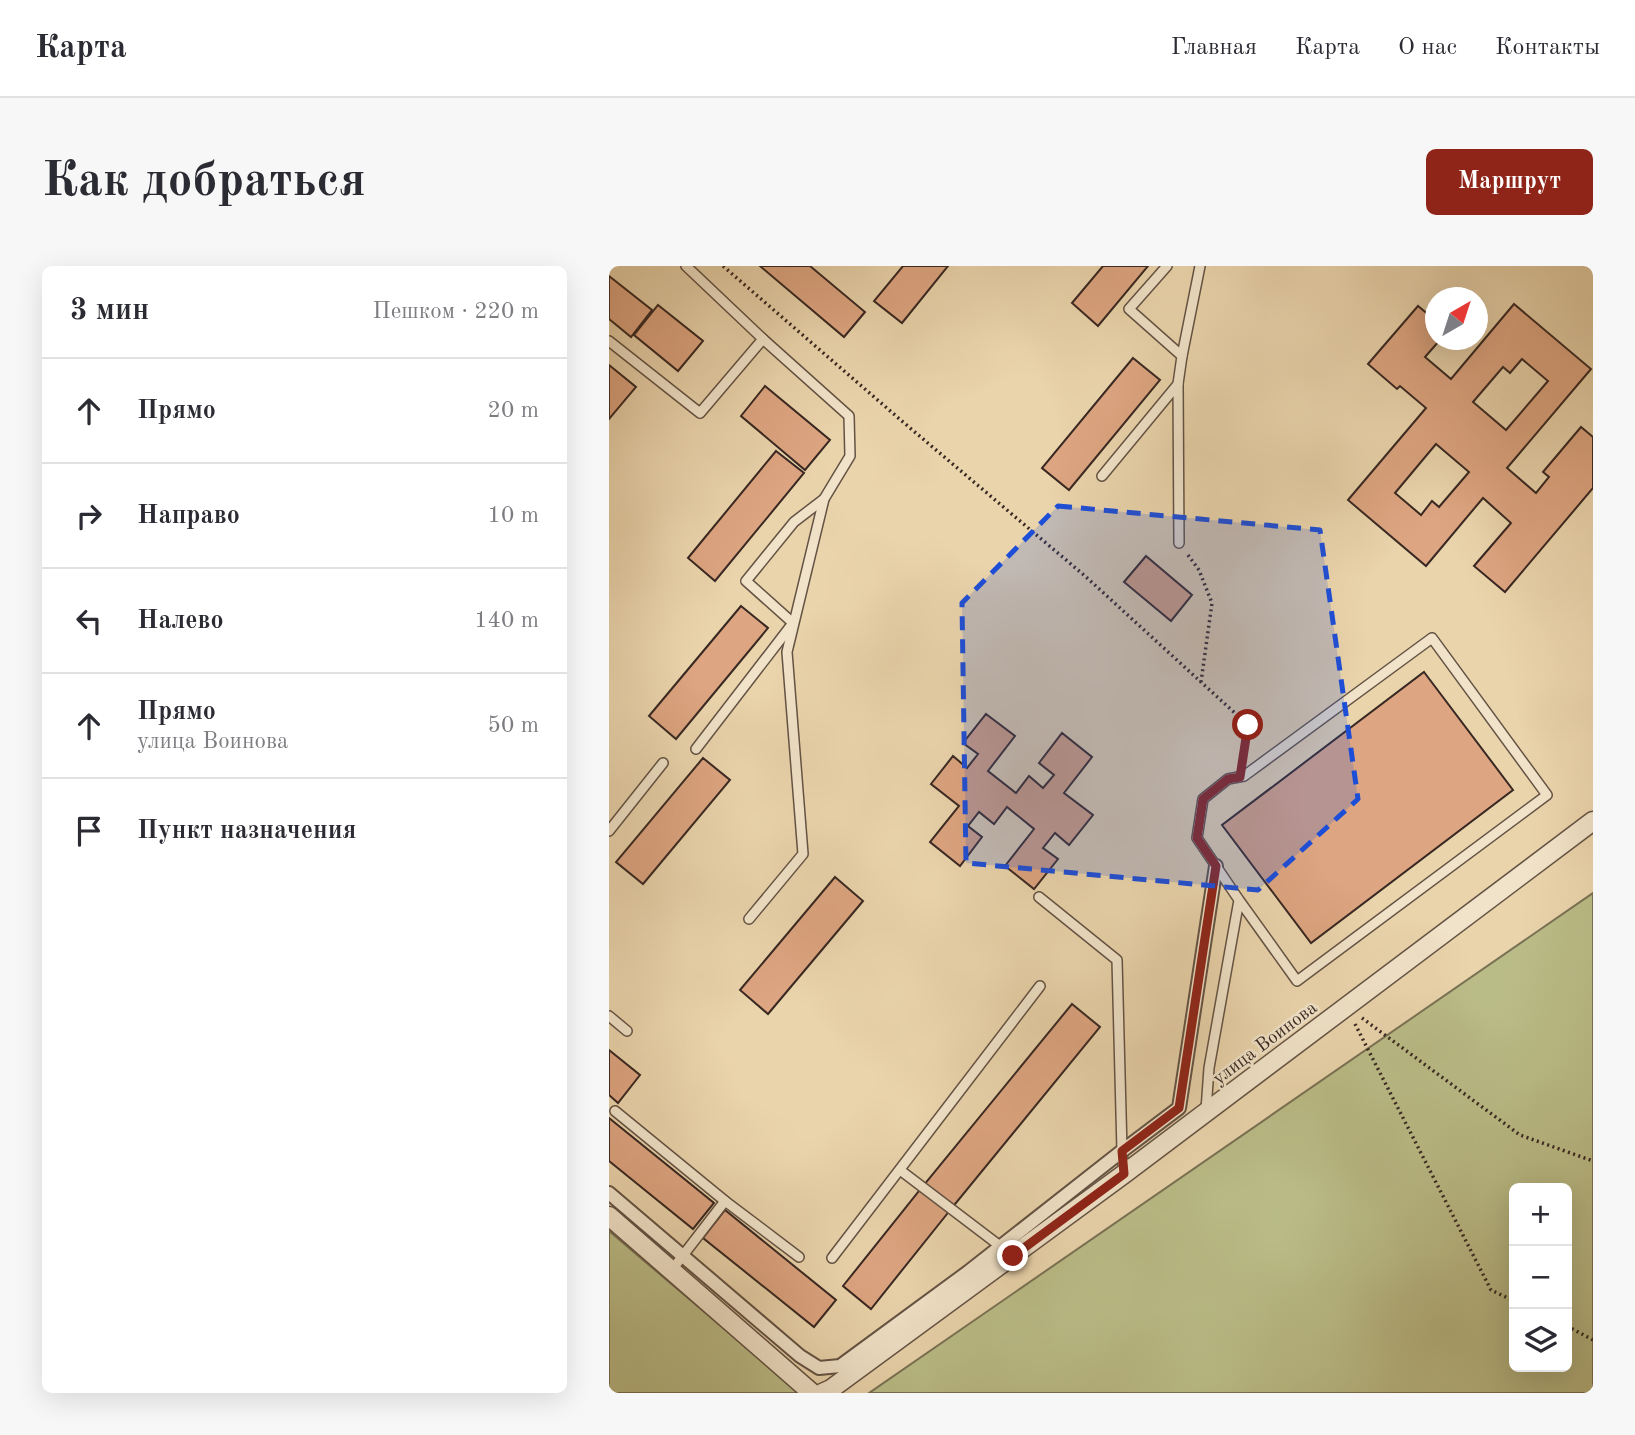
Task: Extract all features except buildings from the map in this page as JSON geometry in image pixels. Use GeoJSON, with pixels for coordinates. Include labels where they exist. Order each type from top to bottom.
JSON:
{"type":"FeatureCollection","features":[{"type":"Feature","properties":{"kind":"street","name":"улица Воинова"},"geometry":{"type":"LineString","coordinates":[[822,1393],[831,1389],[1007,1251],[1124,1174],[1593,821]]}},
{"type":"Feature","properties":{"kind":"street"},"geometry":{"type":"LineString","coordinates":[[609,1216],[677,1263],[800,1356],[819,1368],[839,1366],[1007,1251],[1122,1151],[1179,1108],[1216,866]]}},
{"type":"Feature","properties":{"kind":"street"},"geometry":{"type":"LineString","coordinates":[[609,1194],[812,1393]]}},
{"type":"Feature","properties":{"kind":"lane"},"geometry":{"type":"LineString","coordinates":[[1167,266],[1129,309],[1182,356]]}},
{"type":"Feature","properties":{"kind":"lane"},"geometry":{"type":"LineString","coordinates":[[1178,543],[1178,384],[1200,266]]}},
{"type":"Feature","properties":{"kind":"lane"},"geometry":{"type":"LineString","coordinates":[[689,267],[763,339],[849,416],[850,456],[824,499],[787,652],[803,854],[749,919]]}},
{"type":"Feature","properties":{"kind":"lane"},"geometry":{"type":"LineString","coordinates":[[609,341],[700,413],[763,339]]}},
{"type":"Feature","properties":{"kind":"lane"},"geometry":{"type":"LineString","coordinates":[[1102,476],[1178,384]]}},
{"type":"Feature","properties":{"kind":"lane"},"geometry":{"type":"LineString","coordinates":[[793,623],[746,581],[794,522],[824,499]]}},
{"type":"Feature","properties":{"kind":"lane"},"geometry":{"type":"LineString","coordinates":[[696,749],[793,623]]}},
{"type":"Feature","properties":{"kind":"lane"},"geometry":{"type":"LineString","coordinates":[[1432,638],[1547,794],[1297,981],[1216,866],[1197,838],[1203,799],[1228,779],[1244,776],[1432,638]]}},
{"type":"Feature","properties":{"kind":"lane"},"geometry":{"type":"LineString","coordinates":[[609,831],[663,763]]}},
{"type":"Feature","properties":{"kind":"lane"},"geometry":{"type":"LineString","coordinates":[[1039,897],[1117,960],[1124,1174]]}},
{"type":"Feature","properties":{"kind":"lane"},"geometry":{"type":"LineString","coordinates":[[1206,1111],[1209,1068],[1239,900]]}},
{"type":"Feature","properties":{"kind":"lane"},"geometry":{"type":"LineString","coordinates":[[832,1258],[1040,986]]}},
{"type":"Feature","properties":{"kind":"lane"},"geometry":{"type":"LineString","coordinates":[[609,1016],[627,1031]]}},
{"type":"Feature","properties":{"kind":"lane"},"geometry":{"type":"LineString","coordinates":[[615,1111],[799,1258]]}},
{"type":"Feature","properties":{"kind":"lane"},"geometry":{"type":"LineString","coordinates":[[899,1170],[1007,1251]]}},
{"type":"Feature","properties":{"kind":"lane"},"geometry":{"type":"LineString","coordinates":[[677,1263],[725,1201]]}},
{"type":"Feature","properties":{"kind":"path"},"geometry":{"type":"LineString","coordinates":[[723,266],[1085,576],[1248,725],[1240,777]]}},
{"type":"Feature","properties":{"kind":"path"},"geometry":{"type":"LineString","coordinates":[[1178,543],[1199,570],[1212,603],[1201,682]]}},
{"type":"Feature","properties":{"kind":"path"},"geometry":{"type":"LineString","coordinates":[[1346,1006],[1520,1135],[1593,1161]]}},
{"type":"Feature","properties":{"kind":"path"},"geometry":{"type":"LineString","coordinates":[[1346,1006],[1491,1290],[1509,1299]]}},
{"type":"Feature","properties":{"kind":"path"},"geometry":{"type":"LineString","coordinates":[[1572,1329],[1593,1340]]}},
{"type":"Feature","properties":{"kind":"highlighted area"},"geometry":{"type":"Polygon","coordinates":[[[1058,506],[1320,530],[1358,799],[1258,890],[966,863],[962,603],[1058,506]]]}},
{"type":"Feature","properties":{"kind":"green space"},"geometry":{"type":"Polygon","coordinates":[[[1593,893],[1593,1393],[869,1393],[1593,893]]]}},
{"type":"Feature","properties":{"kind":"green space"},"geometry":{"type":"Polygon","coordinates":[[[609,1231],[800,1393],[609,1393],[609,1231]]]}},
{"type":"Feature","properties":{"kind":"route"},"geometry":{"type":"LineString","coordinates":[[1013,1256],[1124,1174],[1122,1151],[1179,1108],[1216,866],[1197,838],[1203,799],[1228,779],[1240,777],[1248,725]]}}]}
